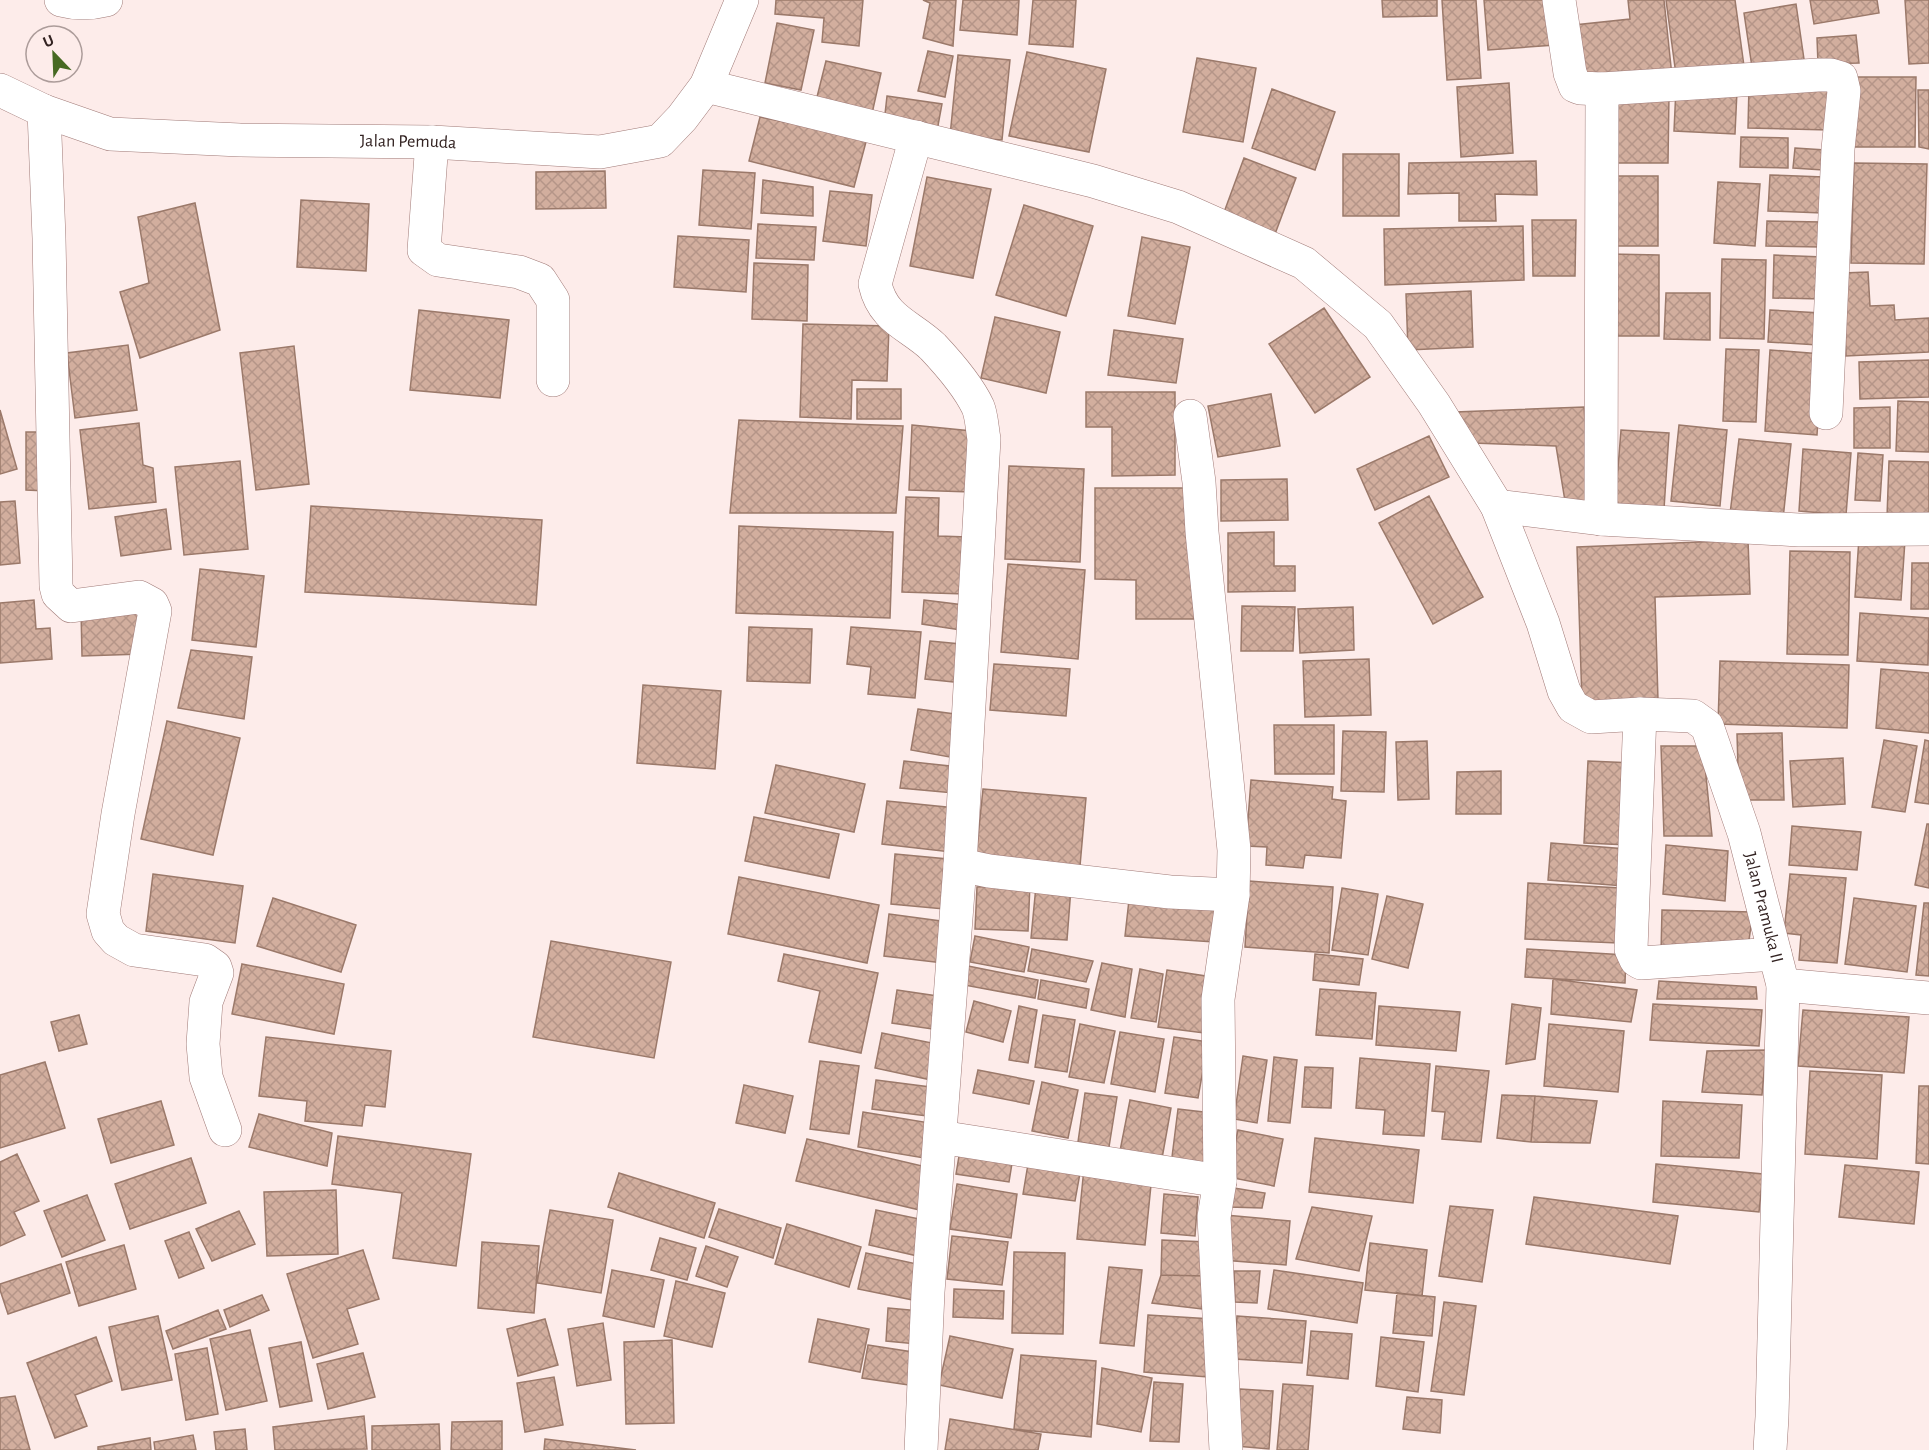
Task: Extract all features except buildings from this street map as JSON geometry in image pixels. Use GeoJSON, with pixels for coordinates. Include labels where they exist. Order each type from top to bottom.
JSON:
{"type":"FeatureCollection","features":[{"type":"Feature","properties":{"kind":"street"},"geometry":{"type":"LineString","coordinates":[[61,0],[72,3],[106,0]]}},
{"type":"Feature","properties":{"kind":"street","name":"Jalan Pemuda"},"geometry":{"type":"LineString","coordinates":[[0,90],[44,111],[110,134],[240,140],[432,142],[600,152],[660,141],[682,118],[706,86],[741,0]]}},
{"type":"Feature","properties":{"kind":"street"},"geometry":{"type":"LineString","coordinates":[[1559,0],[1570,73],[1575,86],[1581,88],[1602,89],[1818,75],[1841,78],[1844,91],[1838,149],[1826,413]]}},
{"type":"Feature","properties":{"kind":"street","name":"Jalan Pramuka II"},"geometry":{"type":"LineString","coordinates":[[706,86],[1093,182],[1178,207],[1304,263],[1378,325],[1434,404],[1497,506],[1543,623],[1564,691],[1573,707],[1592,717],[1640,714],[1693,716],[1707,726],[1744,833],[1779,970],[1770,1450]]}},
{"type":"Feature","properties":{"kind":"street"},"geometry":{"type":"LineString","coordinates":[[1601,519],[1602,89]]}},
{"type":"Feature","properties":{"kind":"street"},"geometry":{"type":"LineString","coordinates":[[44,111],[56,586],[58,594],[71,606],[139,597],[152,604],[155,611],[118,814],[103,914],[108,931],[116,940],[134,950],[205,960],[218,973],[206,1002],[203,1044],[206,1077],[225,1130]]}},
{"type":"Feature","properties":{"kind":"street"},"geometry":{"type":"LineString","coordinates":[[916,137],[875,284],[879,299],[902,325],[932,346],[958,377],[978,408],[984,439],[960,865],[928,1292],[921,1450]]}},
{"type":"Feature","properties":{"kind":"street"},"geometry":{"type":"LineString","coordinates":[[432,142],[424,250],[438,260],[519,272],[540,280],[553,300],[553,380]]}},
{"type":"Feature","properties":{"kind":"street"},"geometry":{"type":"LineString","coordinates":[[1190,416],[1199,482],[1234,850],[1233,895],[1218,999],[1220,1181],[1214,1217],[1226,1450]]}},
{"type":"Feature","properties":{"kind":"street"},"geometry":{"type":"LineString","coordinates":[[1497,506],[1601,519],[1799,530],[1929,529]]}},
{"type":"Feature","properties":{"kind":"street"},"geometry":{"type":"LineString","coordinates":[[1640,714],[1631,949],[1636,960],[1641,963],[1779,970],[1929,998]]}},
{"type":"Feature","properties":{"kind":"street"},"geometry":{"type":"LineString","coordinates":[[960,865],[989,871],[1170,892],[1233,895]]}},
{"type":"Feature","properties":{"kind":"street"},"geometry":{"type":"LineString","coordinates":[[940,1137],[1220,1181]]}}]}
